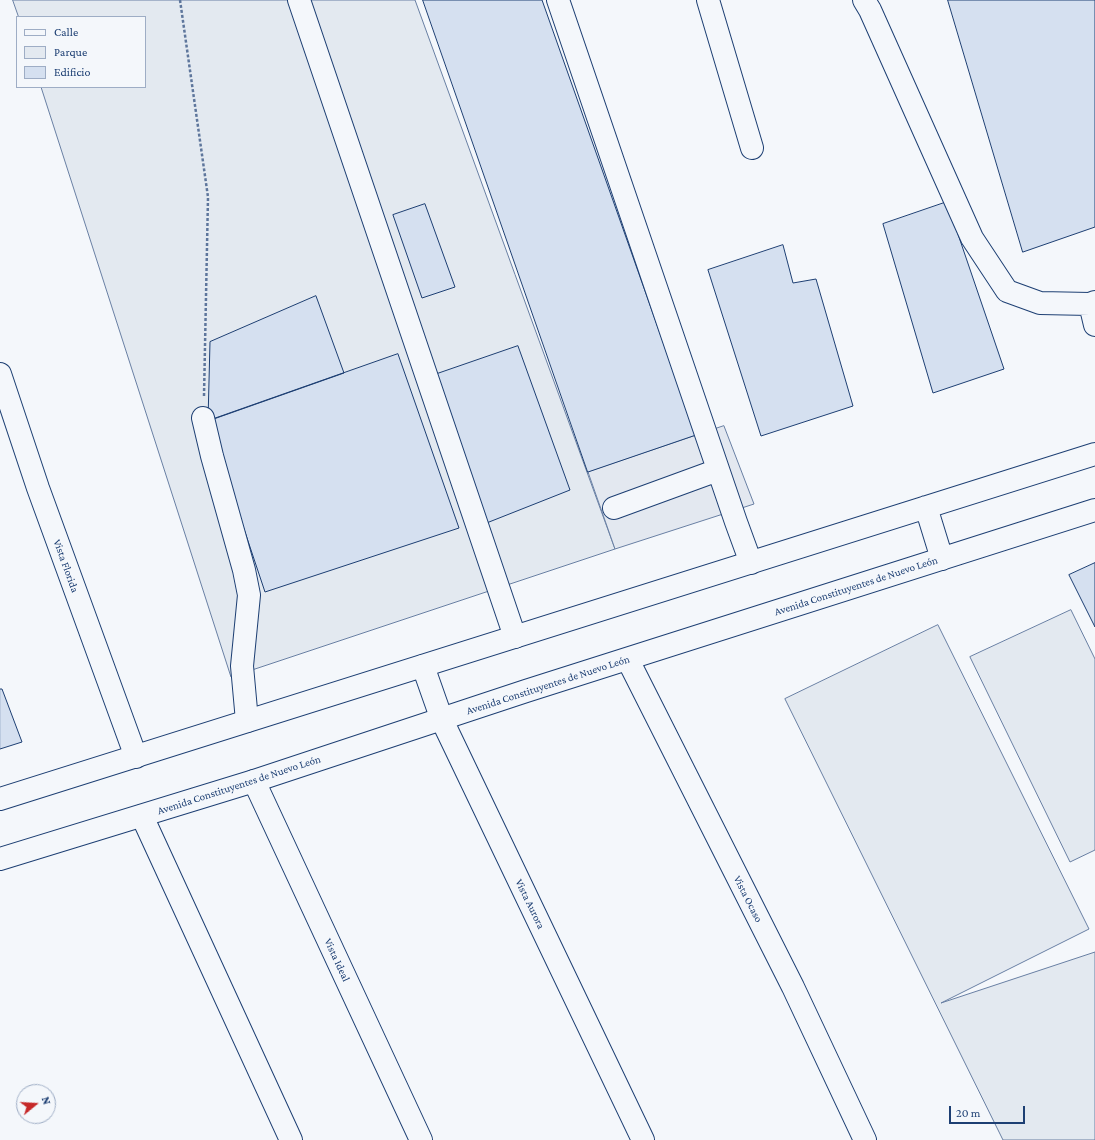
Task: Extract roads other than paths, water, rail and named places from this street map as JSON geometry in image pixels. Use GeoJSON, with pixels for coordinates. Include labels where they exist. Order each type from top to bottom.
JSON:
{"type":"FeatureCollection","features":[{"type":"Feature","properties":{"kind":"main road"},"geometry":{"type":"LineString","coordinates":[[299,0],[515,637]]}},
{"type":"Feature","properties":{"kind":"main road"},"geometry":{"type":"LineString","coordinates":[[558,0],[751,563]]}},
{"type":"Feature","properties":{"kind":"main road"},"geometry":{"type":"LineString","coordinates":[[708,0],[752,148]]}},
{"type":"Feature","properties":{"kind":"main road"},"geometry":{"type":"LineString","coordinates":[[864,0],[870,10],[972,238],[1007,291],[1040,304],[1092,303],[1095,325]]}},
{"type":"Feature","properties":{"kind":"main road","name":"Vista Florida"},"geometry":{"type":"LineString","coordinates":[[0,374],[38,488],[136,757]]}},
{"type":"Feature","properties":{"kind":"main road"},"geometry":{"type":"LineString","coordinates":[[204,418],[212,456],[244,570],[249,595],[242,666],[247,721]]}},
{"type":"Feature","properties":{"kind":"main road"},"geometry":{"type":"LineString","coordinates":[[0,799],[1095,454]]}},
{"type":"Feature","properties":{"kind":"main road"},"geometry":{"type":"LineString","coordinates":[[614,508],[718,470]]}},
{"type":"Feature","properties":{"kind":"main road"},"geometry":{"type":"LineString","coordinates":[[926,507],[942,559]]}},
{"type":"Feature","properties":{"kind":"main road","name":"Avenida Constituyentes de Nuevo León"},"geometry":{"type":"LineString","coordinates":[[0,859],[254,781],[526,691],[628,660],[1095,510]]}},
{"type":"Feature","properties":{"kind":"main road","name":"Vista Ocaso"},"geometry":{"type":"LineString","coordinates":[[628,660],[793,987],[865,1140]]}},
{"type":"Feature","properties":{"kind":"main road","name":"Vista Aurora"},"geometry":{"type":"LineString","coordinates":[[423,666],[442,720],[643,1140]]}},
{"type":"Feature","properties":{"kind":"main road","name":"Vista Ideal"},"geometry":{"type":"LineString","coordinates":[[254,781],[421,1140]]}},
{"type":"Feature","properties":{"kind":"main road"},"geometry":{"type":"LineString","coordinates":[[142,816],[291,1140]]}}]}
